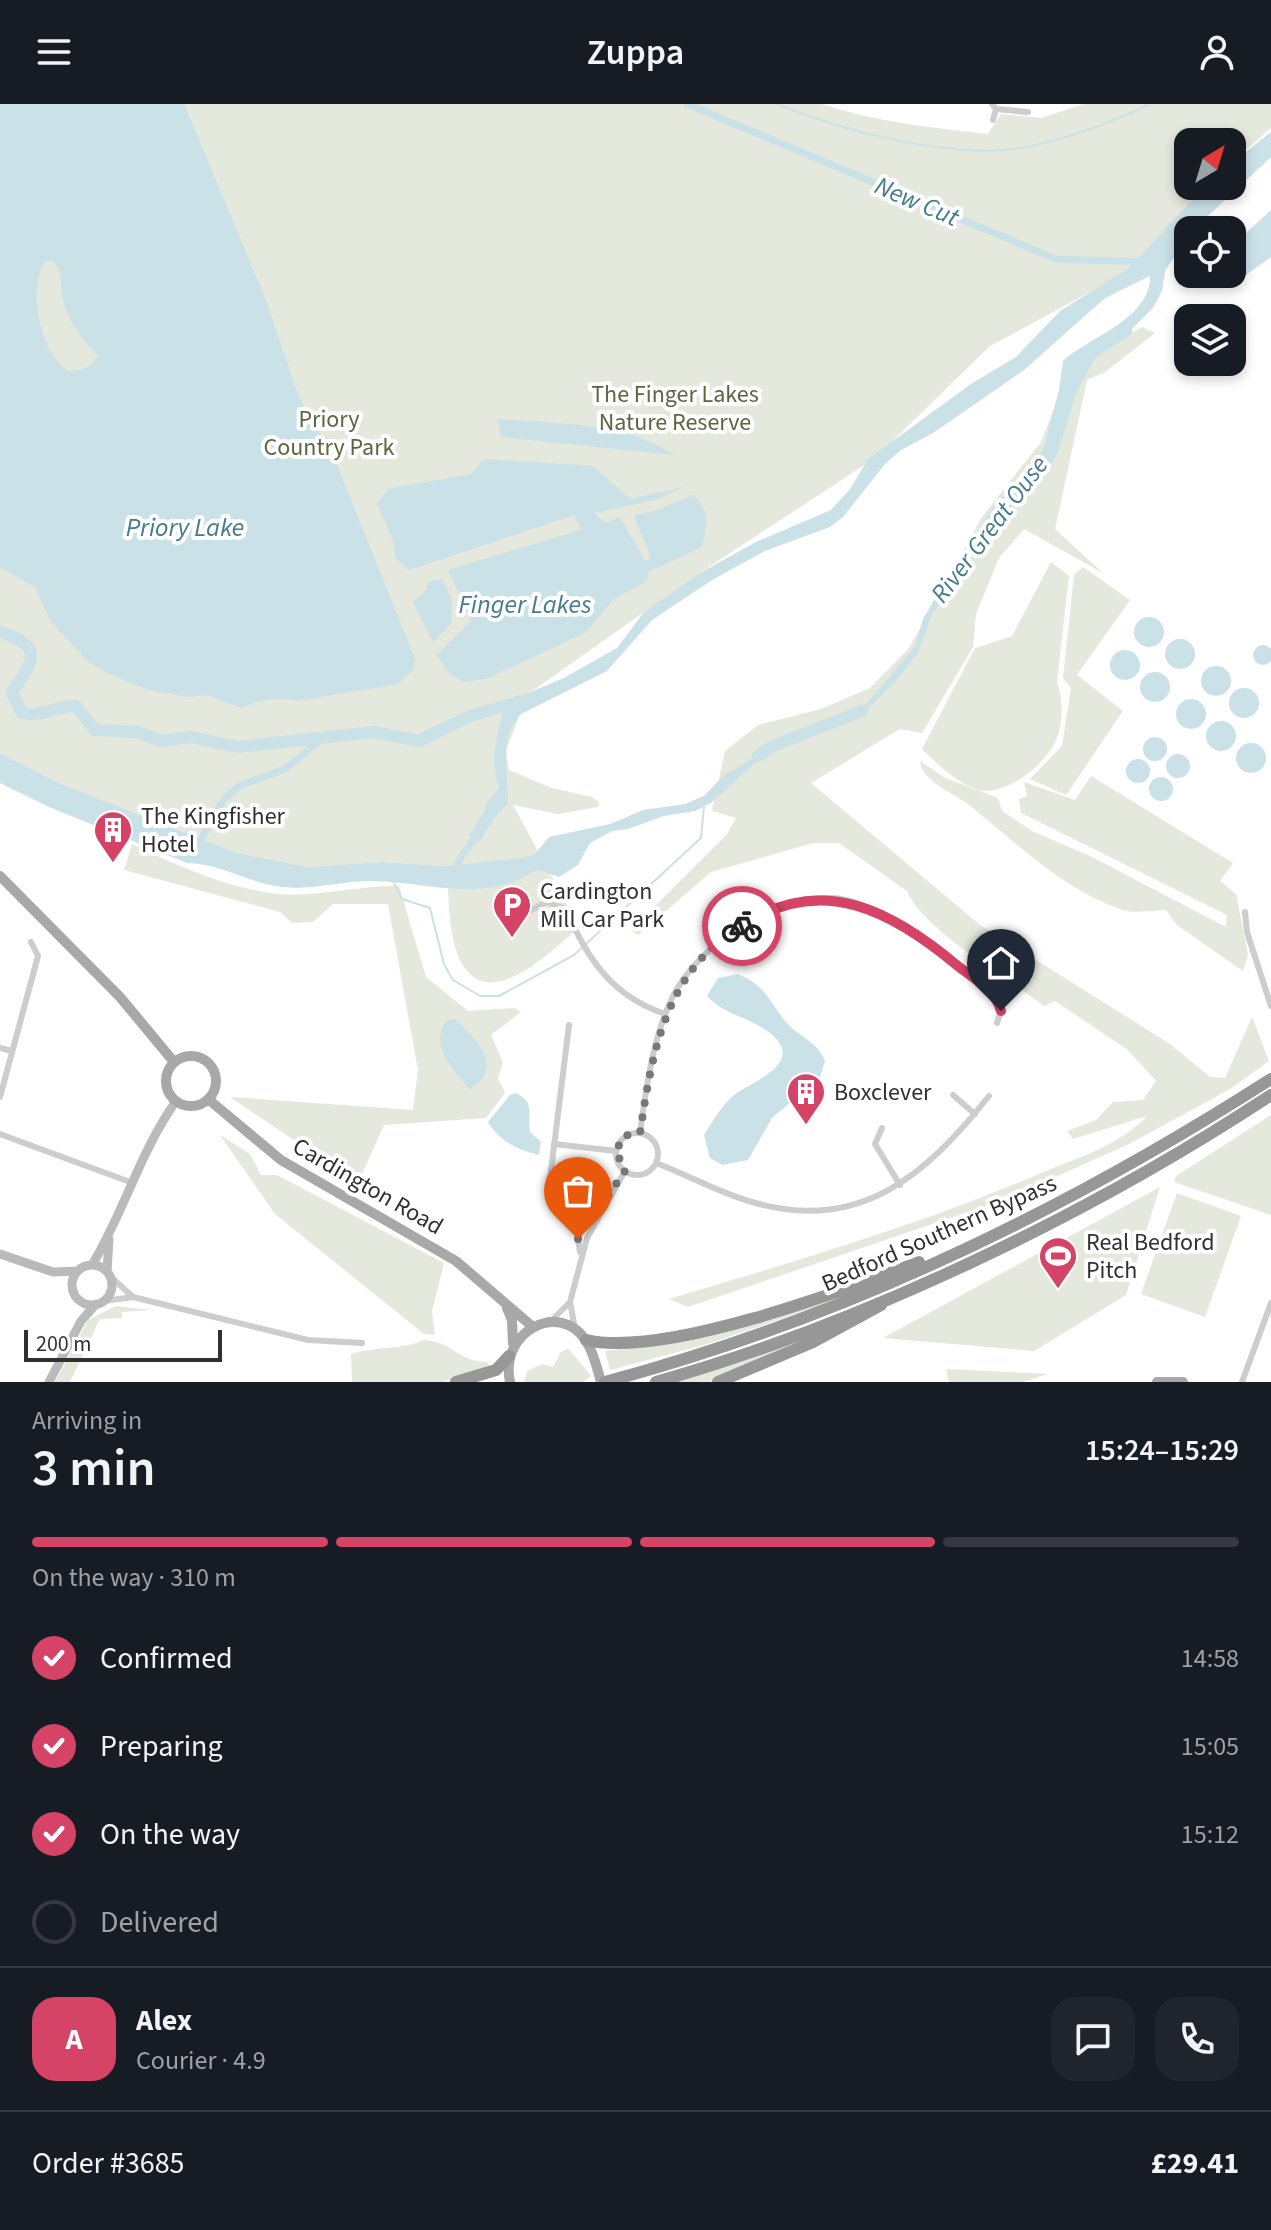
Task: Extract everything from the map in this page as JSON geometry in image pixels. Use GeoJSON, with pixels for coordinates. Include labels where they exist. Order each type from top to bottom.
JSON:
{"type":"FeatureCollection","features":[{"type":"Feature","properties":{"kind":"highway","name":"Bedford Southern Bypass"},"geometry":{"type":"LineString","coordinates":[[603,1382],[708,1355],[978,1245],[1119,1173],[1271,1079]]}},
{"type":"Feature","properties":{"kind":"highway","name":"Bedford Southern Bypass"},"geometry":{"type":"LineString","coordinates":[[656,1382],[797,1335],[897,1294],[1098,1197],[1212,1133],[1271,1095]]}},
{"type":"Feature","properties":{"kind":"highway"},"geometry":{"type":"LineString","coordinates":[[586,1340],[603,1344],[669,1339],[787,1308],[951,1249],[978,1245]]}},
{"type":"Feature","properties":{"kind":"highway"},"geometry":{"type":"LineString","coordinates":[[718,1382],[869,1315],[897,1294]]}},
{"type":"Feature","properties":{"kind":"highway"},"geometry":{"type":"LineString","coordinates":[[456,1382],[496,1370],[511,1350]]}},
{"type":"Feature","properties":{"kind":"main road"},"geometry":{"type":"LineString","coordinates":[[0,876],[120,997],[174,1062]]}},
{"type":"Feature","properties":{"kind":"main road"},"geometry":{"type":"LineString","coordinates":[[185,1056],[207,1062],[216,1082],[208,1099],[192,1106],[176,1101],[166,1084],[167,1072],[174,1062],[185,1056]]}},
{"type":"Feature","properties":{"kind":"main road","name":"Cardington Road"},"geometry":{"type":"LineString","coordinates":[[208,1099],[281,1160],[477,1275],[507,1307],[533,1327]]}},
{"type":"Feature","properties":{"kind":"main road"},"geometry":{"type":"LineString","coordinates":[[507,1307],[512,1320],[510,1382]]}},
{"type":"Feature","properties":{"kind":"main road"},"geometry":{"type":"LineString","coordinates":[[511,1350],[533,1327],[550,1322],[575,1329],[586,1340],[603,1382]]}},
{"type":"Feature","properties":{"kind":"main road"},"geometry":{"type":"LineString","coordinates":[[1157,1382],[1183,1382]]}},
{"type":"Feature","properties":{"kind":"street"},"geometry":{"type":"LineString","coordinates":[[993,120],[994,107],[1028,112]]}},
{"type":"Feature","properties":{"kind":"street"},"geometry":{"type":"LineString","coordinates":[[640,1133],[665,1014],[684,977],[714,943],[768,911],[808,901],[851,901],[917,933],[999,1002],[1001,1011],[997,1023]]}},
{"type":"Feature","properties":{"kind":"street"},"geometry":{"type":"LineString","coordinates":[[527,912],[546,902],[566,909],[591,960],[619,991],[665,1014]]}},
{"type":"Feature","properties":{"kind":"street"},"geometry":{"type":"LineString","coordinates":[[1245,912],[1247,932],[1271,1006]]}},
{"type":"Feature","properties":{"kind":"street"},"geometry":{"type":"LineString","coordinates":[[0,1097],[38,956],[31,942]]}},
{"type":"Feature","properties":{"kind":"street"},"geometry":{"type":"LineString","coordinates":[[548,1195],[569,1025]]}},
{"type":"Feature","properties":{"kind":"street"},"geometry":{"type":"LineString","coordinates":[[0,1048],[12,1051]]}},
{"type":"Feature","properties":{"kind":"street"},"geometry":{"type":"LineString","coordinates":[[953,1095],[975,1114]]}},
{"type":"Feature","properties":{"kind":"street"},"geometry":{"type":"LineString","coordinates":[[656,1163],[748,1201],[797,1211],[825,1211],[860,1203],[900,1185],[945,1149],[989,1096]]}},
{"type":"Feature","properties":{"kind":"street"},"geometry":{"type":"LineString","coordinates":[[53,1272],[78,1271],[92,1265],[109,1239],[130,1182],[176,1101]]}},
{"type":"Feature","properties":{"kind":"street"},"geometry":{"type":"LineString","coordinates":[[882,1128],[875,1144],[900,1185]]}},
{"type":"Feature","properties":{"kind":"street"},"geometry":{"type":"LineString","coordinates":[[616,1151],[624,1136],[640,1133],[654,1141],[656,1163]]}},
{"type":"Feature","properties":{"kind":"street"},"geometry":{"type":"LineString","coordinates":[[0,1134],[130,1182]]}},
{"type":"Feature","properties":{"kind":"street"},"geometry":{"type":"LineString","coordinates":[[554,1144],[616,1151]]}},
{"type":"Feature","properties":{"kind":"street"},"geometry":{"type":"LineString","coordinates":[[616,1151],[625,1171]]}},
{"type":"Feature","properties":{"kind":"street"},"geometry":{"type":"LineString","coordinates":[[625,1171],[645,1173],[656,1163]]}},
{"type":"Feature","properties":{"kind":"street"},"geometry":{"type":"LineString","coordinates":[[575,1329],[570,1302],[580,1256],[605,1200],[625,1171]]}},
{"type":"Feature","properties":{"kind":"street"},"geometry":{"type":"LineString","coordinates":[[580,1256],[578,1239],[588,1207],[605,1200]]}},
{"type":"Feature","properties":{"kind":"street"},"geometry":{"type":"LineString","coordinates":[[49,1382],[81,1321],[112,1289],[109,1239]]}},
{"type":"Feature","properties":{"kind":"street"},"geometry":{"type":"LineString","coordinates":[[0,1254],[53,1272],[73,1287],[81,1301],[81,1321]]}},
{"type":"Feature","properties":{"kind":"street"},"geometry":{"type":"LineString","coordinates":[[92,1265],[109,1274],[133,1297]]}},
{"type":"Feature","properties":{"kind":"street"},"geometry":{"type":"LineString","coordinates":[[73,1287],[78,1271]]}},
{"type":"Feature","properties":{"kind":"street"},"geometry":{"type":"LineString","coordinates":[[81,1301],[100,1302],[133,1297],[308,1340],[362,1343]]}},
{"type":"Feature","properties":{"kind":"street"},"geometry":{"type":"LineString","coordinates":[[550,1322],[570,1302]]}},
{"type":"Feature","properties":{"kind":"street"},"geometry":{"type":"LineString","coordinates":[[1242,1382],[1271,1303]]}},
{"type":"Feature","properties":{"kind":"green space","name":"Priory Country Park"},"geometry":{"type":"Polygon","coordinates":[[[0,104],[822,104],[883,120],[988,134],[1001,114],[1041,118],[1084,104],[1271,104],[1271,128],[1246,150],[1246,128],[1174,128],[1174,200],[1195,200],[1183,216],[1174,216],[1174,229],[1153,258],[990,346],[875,458],[698,574],[528,694],[506,750],[509,770],[552,788],[592,797],[599,802],[598,807],[558,814],[513,805],[579,927],[531,967],[513,977],[496,982],[479,980],[466,969],[453,937],[446,866],[381,862],[308,867],[237,853],[59,783],[0,753],[0,104]]]}},
{"type":"Feature","properties":{"kind":"green space"},"geometry":{"type":"Polygon","coordinates":[[[1142,327],[1155,333],[1105,372],[1087,380],[1055,529],[1103,573],[1024,529],[999,558],[976,614],[973,647],[922,733],[900,729],[811,783],[980,925],[1170,1044],[1210,1077],[1225,1078],[1252,1017],[1269,1061],[1230,1089],[1131,1143],[1009,1198],[688,1307],[669,1299],[859,1241],[953,1208],[1100,1149],[1125,1135],[1147,1116],[1073,1139],[1067,1131],[1096,1120],[1113,1102],[1143,1100],[1156,1081],[1128,1050],[1055,1001],[1044,1006],[968,953],[930,922],[907,891],[839,843],[813,843],[711,872],[638,935],[631,930],[727,834],[736,818],[712,811],[725,751],[758,725],[821,709],[870,688],[909,648],[982,517],[1041,442],[1069,370],[1142,327]]]}},
{"type":"Feature","properties":{"kind":"green space"},"geometry":{"type":"Polygon","coordinates":[[[1051,562],[1069,576],[1057,682],[1061,706],[1059,731],[1048,753],[1027,774],[1002,788],[978,790],[955,778],[922,749],[975,648],[1012,636],[1051,562]]]}},
{"type":"Feature","properties":{"kind":"green space"},"geometry":{"type":"Polygon","coordinates":[[[1083,567],[1130,600],[1077,675],[1123,711],[1066,795],[1030,779],[1062,746],[1071,688],[1063,678],[1074,575],[1083,567]]]}},
{"type":"Feature","properties":{"kind":"green space"},"geometry":{"type":"Polygon","coordinates":[[[920,761],[945,778],[998,798],[1002,811],[1032,831],[1090,856],[1226,927],[1227,915],[1021,813],[1019,799],[1027,796],[1024,782],[1075,800],[1091,776],[1233,863],[1220,881],[1236,894],[1248,955],[1243,971],[1177,925],[1166,910],[1123,910],[1060,878],[969,805],[933,781],[922,769],[920,761]]]}},
{"type":"Feature","properties":{"kind":"green space"},"geometry":{"type":"Polygon","coordinates":[[[132,844],[217,880],[271,893],[302,894],[399,886],[426,977],[468,1011],[514,1008],[521,1012],[491,1035],[503,1062],[498,1078],[505,1093],[486,1118],[384,1125],[358,1183],[230,1097],[413,1110],[418,1070],[388,904],[333,904],[313,922],[292,923],[280,912],[124,870],[132,844]]]}},
{"type":"Feature","properties":{"kind":"green space"},"geometry":{"type":"Polygon","coordinates":[[[1271,1115],[1271,1215],[1174,1182],[1176,1176],[1271,1115]]]}},
{"type":"Feature","properties":{"kind":"green space"},"geometry":{"type":"Polygon","coordinates":[[[220,1135],[250,1154],[261,1175],[277,1175],[444,1263],[432,1311],[435,1335],[424,1334],[275,1214],[220,1135]]]}},
{"type":"Feature","properties":{"kind":"green space"},"geometry":{"type":"Polygon","coordinates":[[[1160,1187],[1126,1295],[1034,1351],[883,1338],[1160,1187]]]}},
{"type":"Feature","properties":{"kind":"green space"},"geometry":{"type":"Polygon","coordinates":[[[1177,1193],[1241,1216],[1205,1317],[1141,1294],[1177,1193]]]}},
{"type":"Feature","properties":{"kind":"green space"},"geometry":{"type":"Polygon","coordinates":[[[845,1293],[846,1297],[704,1345],[610,1370],[605,1351],[671,1343],[845,1293]]]}},
{"type":"Feature","properties":{"kind":"green space"},"geometry":{"type":"Polygon","coordinates":[[[116,1306],[151,1310],[122,1312],[122,1318],[100,1319],[70,1382],[55,1382],[88,1320],[116,1306]]]}},
{"type":"Feature","properties":{"kind":"green space"},"geometry":{"type":"Polygon","coordinates":[[[807,1337],[709,1382],[670,1382],[807,1337]]]}},
{"type":"Feature","properties":{"kind":"green space"},"geometry":{"type":"Polygon","coordinates":[[[422,1340],[441,1344],[469,1359],[487,1362],[490,1367],[443,1382],[352,1382],[351,1354],[422,1340]]]}},
{"type":"Feature","properties":{"kind":"green space"},"geometry":{"type":"Polygon","coordinates":[[[568,1348],[591,1376],[583,1382],[524,1382],[527,1371],[542,1364],[553,1367],[560,1353],[568,1348]]]}},
{"type":"Feature","properties":{"kind":"green space"},"geometry":{"type":"Polygon","coordinates":[[[946,1369],[1048,1374],[1023,1382],[949,1382],[946,1369]]]}},
{"type":"Feature","properties":{"kind":"water","name":"Priory Lake"},"geometry":{"type":"Polygon","coordinates":[[[0,104],[184,104],[266,300],[299,397],[337,465],[415,659],[415,668],[398,684],[298,701],[269,700],[242,708],[206,695],[189,697],[148,690],[87,661],[50,620],[35,587],[0,567],[0,104]],[[46,260],[40,272],[37,286],[39,320],[51,351],[70,372],[89,367],[98,356],[69,318],[60,272],[54,262],[46,260]]]}},
{"type":"Feature","properties":{"kind":"water"},"geometry":{"type":"Polygon","coordinates":[[[1271,132],[1271,157],[1246,180],[1246,152],[1271,132]]]}},
{"type":"Feature","properties":{"kind":"water"},"geometry":{"type":"Polygon","coordinates":[[[1192,200],[1225,200],[1208,216],[1177,216],[1192,200]]]}},
{"type":"Feature","properties":{"kind":"water"},"geometry":{"type":"Polygon","coordinates":[[[1271,210],[1271,257],[1246,275],[1246,233],[1271,210]]]}},
{"type":"Feature","properties":{"kind":"water"},"geometry":{"type":"Polygon","coordinates":[[[1174,219],[1174,257],[1165,271],[1162,291],[1153,308],[1132,329],[1132,334],[1095,358],[1076,393],[1057,455],[1042,476],[978,543],[932,615],[917,654],[896,681],[860,716],[818,729],[847,717],[868,702],[915,647],[923,619],[947,578],[992,509],[1043,450],[1059,390],[1063,361],[1130,315],[1148,291],[1150,276],[1105,298],[1024,370],[933,433],[901,450],[885,464],[843,517],[830,527],[765,551],[712,580],[652,620],[607,671],[521,714],[509,734],[507,745],[508,803],[485,828],[481,825],[487,802],[499,788],[494,755],[507,702],[564,678],[617,648],[644,612],[698,574],[756,542],[831,510],[850,489],[868,459],[971,384],[1016,357],[1060,311],[1129,268],[1174,219]]]}},
{"type":"Feature","properties":{"kind":"water"},"geometry":{"type":"Polygon","coordinates":[[[497,419],[611,430],[654,444],[674,455],[501,437],[497,419]]]}},
{"type":"Feature","properties":{"kind":"water","name":"Finger Lakes"},"geometry":{"type":"Polygon","coordinates":[[[484,459],[593,466],[630,499],[683,487],[658,499],[594,513],[605,523],[620,517],[645,561],[651,557],[634,516],[693,495],[703,507],[706,518],[702,547],[648,572],[647,581],[614,599],[586,632],[489,678],[464,682],[449,673],[436,655],[471,621],[448,570],[581,530],[574,515],[409,570],[395,558],[393,540],[377,504],[388,489],[471,474],[484,459]]]}},
{"type":"Feature","properties":{"kind":"water","name":"Finger Lakes"},"geometry":{"type":"Polygon","coordinates":[[[442,579],[452,600],[451,624],[433,642],[413,602],[426,590],[428,582],[442,579]]]}},
{"type":"Feature","properties":{"kind":"water"},"geometry":{"type":"Polygon","coordinates":[[[1149,617],[1160,621],[1164,632],[1160,643],[1149,647],[1138,643],[1134,632],[1138,621],[1149,617]]]}},
{"type":"Feature","properties":{"kind":"water"},"geometry":{"type":"Polygon","coordinates":[[[1180,639],[1191,643],[1195,654],[1191,665],[1180,669],[1169,665],[1165,654],[1169,643],[1180,639]]]}},
{"type":"Feature","properties":{"kind":"water"},"geometry":{"type":"Polygon","coordinates":[[[1259,645],[1270,648],[1272,660],[1267,665],[1259,665],[1253,659],[1253,651],[1259,645]]]}},
{"type":"Feature","properties":{"kind":"water"},"geometry":{"type":"Polygon","coordinates":[[[1125,650],[1136,654],[1140,665],[1136,676],[1125,680],[1114,676],[1110,665],[1114,654],[1125,650]]]}},
{"type":"Feature","properties":{"kind":"water"},"geometry":{"type":"Polygon","coordinates":[[[1216,666],[1227,670],[1231,681],[1227,692],[1216,696],[1205,692],[1201,681],[1205,670],[1216,666]]]}},
{"type":"Feature","properties":{"kind":"water"},"geometry":{"type":"Polygon","coordinates":[[[1155,672],[1166,676],[1170,687],[1166,698],[1155,702],[1144,698],[1140,687],[1144,676],[1155,672]]]}},
{"type":"Feature","properties":{"kind":"water"},"geometry":{"type":"Polygon","coordinates":[[[1244,688],[1255,692],[1259,703],[1255,714],[1244,718],[1233,714],[1229,703],[1233,692],[1244,688]]]}},
{"type":"Feature","properties":{"kind":"water"},"geometry":{"type":"Polygon","coordinates":[[[1191,699],[1202,703],[1206,714],[1202,725],[1191,729],[1180,725],[1176,714],[1180,703],[1191,699]]]}},
{"type":"Feature","properties":{"kind":"water"},"geometry":{"type":"Polygon","coordinates":[[[1221,721],[1232,725],[1236,736],[1232,747],[1221,751],[1210,747],[1206,736],[1210,725],[1221,721]]]}},
{"type":"Feature","properties":{"kind":"water"},"geometry":{"type":"Polygon","coordinates":[[[1155,737],[1164,740],[1167,749],[1164,758],[1155,761],[1146,758],[1143,749],[1146,740],[1155,737]]]}},
{"type":"Feature","properties":{"kind":"water"},"geometry":{"type":"Polygon","coordinates":[[[1251,743],[1262,747],[1266,758],[1262,769],[1251,773],[1240,769],[1236,758],[1240,747],[1251,743]]]}},
{"type":"Feature","properties":{"kind":"water"},"geometry":{"type":"Polygon","coordinates":[[[774,746],[711,803],[695,811],[664,816],[628,829],[612,831],[590,843],[578,865],[559,877],[539,870],[513,882],[478,889],[373,881],[300,888],[265,884],[209,866],[187,863],[49,807],[0,783],[0,753],[59,783],[237,853],[308,867],[381,862],[446,866],[523,858],[535,854],[549,837],[610,824],[643,810],[685,804],[704,796],[724,775],[774,746]]]}},
{"type":"Feature","properties":{"kind":"water"},"geometry":{"type":"Polygon","coordinates":[[[1178,754],[1187,757],[1190,766],[1187,775],[1178,778],[1169,775],[1166,766],[1169,757],[1178,754]]]}},
{"type":"Feature","properties":{"kind":"water"},"geometry":{"type":"Polygon","coordinates":[[[1138,759],[1147,762],[1150,771],[1147,780],[1138,783],[1129,780],[1126,771],[1129,762],[1138,759]]]}},
{"type":"Feature","properties":{"kind":"water"},"geometry":{"type":"Polygon","coordinates":[[[1161,777],[1170,780],[1173,789],[1170,798],[1161,801],[1152,798],[1149,789],[1152,780],[1161,777]]]}},
{"type":"Feature","properties":{"kind":"water"},"geometry":{"type":"Polygon","coordinates":[[[738,974],[761,989],[786,1022],[818,1049],[825,1061],[820,1077],[772,1118],[748,1160],[722,1165],[710,1158],[704,1135],[729,1099],[772,1071],[783,1054],[771,1034],[722,1008],[707,996],[718,978],[738,974]]]}},
{"type":"Feature","properties":{"kind":"water"},"geometry":{"type":"Polygon","coordinates":[[[454,1019],[484,1053],[486,1072],[470,1089],[450,1066],[442,1049],[441,1031],[446,1021],[454,1019]]]}},
{"type":"Feature","properties":{"kind":"water"},"geometry":{"type":"Polygon","coordinates":[[[516,1093],[528,1105],[530,1132],[541,1142],[539,1155],[510,1144],[488,1122],[510,1095],[516,1093]]]}},
{"type":"Feature","properties":{"kind":"waterway","name":"New Cut"},"geometry":{"type":"LineString","coordinates":[[687,104],[1056,259],[1146,262]]}},
{"type":"Feature","properties":{"kind":"waterway"},"geometry":{"type":"LineString","coordinates":[[777,104],[889,139],[978,151],[1021,148],[1058,139],[1117,119],[1149,104]]}},
{"type":"Feature","properties":{"kind":"waterway"},"geometry":{"type":"LineString","coordinates":[[0,632],[25,643],[30,649],[29,664],[12,693],[22,713],[36,714],[76,706],[95,730],[137,732],[162,741],[191,737],[237,747],[374,732],[419,741],[470,716],[521,701]]}},
{"type":"Feature","properties":{"kind":"waterway","name":"River Great Ouse"},"geometry":{"type":"LineString","coordinates":[[758,756],[773,746],[862,711]]}},
{"type":"Feature","properties":{"kind":"waterway"},"geometry":{"type":"LineString","coordinates":[[198,844],[224,799],[239,786],[285,769],[325,736]]}},
{"type":"Feature","properties":{"kind":"waterway"},"geometry":{"type":"LineString","coordinates":[[394,883],[402,899],[430,908],[444,964],[453,980],[480,996],[499,996],[574,955],[701,838],[704,806]]}},
{"type":"Feature","properties":{"kind":"waterway"},"geometry":{"type":"LineString","coordinates":[[476,836],[491,812]]}},
{"type":"Feature","properties":{"kind":"waterway"},"geometry":{"type":"LineString","coordinates":[[458,862],[476,836]]}},
{"type":"Feature","properties":{"kind":"way so far"},"geometry":{"type":"LineString","coordinates":[[578,1239],[588,1207],[593,1202],[605,1200],[625,1171],[616,1158],[618,1143],[624,1136],[640,1133],[658,1038],[672,997],[701,956],[714,943],[742,926]]}},
{"type":"Feature","properties":{"kind":"place","name":"The Kingfisher Hotel"},"geometry":{"type":"Point","coordinates":[113,864]}},
{"type":"Feature","properties":{"kind":"place","name":"Cardington Mill Car Park"},"geometry":{"type":"Point","coordinates":[512,939]}},
{"type":"Feature","properties":{"kind":"place","name":"Boxclever"},"geometry":{"type":"Point","coordinates":[806,1126]}},
{"type":"Feature","properties":{"kind":"place","name":"Real Bedford Pitch"},"geometry":{"type":"Point","coordinates":[1058,1290]}},
{"type":"Feature","properties":{"kind":"route"},"geometry":{"type":"LineString","coordinates":[[742,926],[756,916],[781,907],[829,899],[851,901],[925,938],[993,994],[1001,1011]]}},
{"type":"Feature","properties":{"kind":"park label","name":"The Finger Lakes Nature Reserve"},"geometry":{"type":"Point","coordinates":[675,408]}}]}
